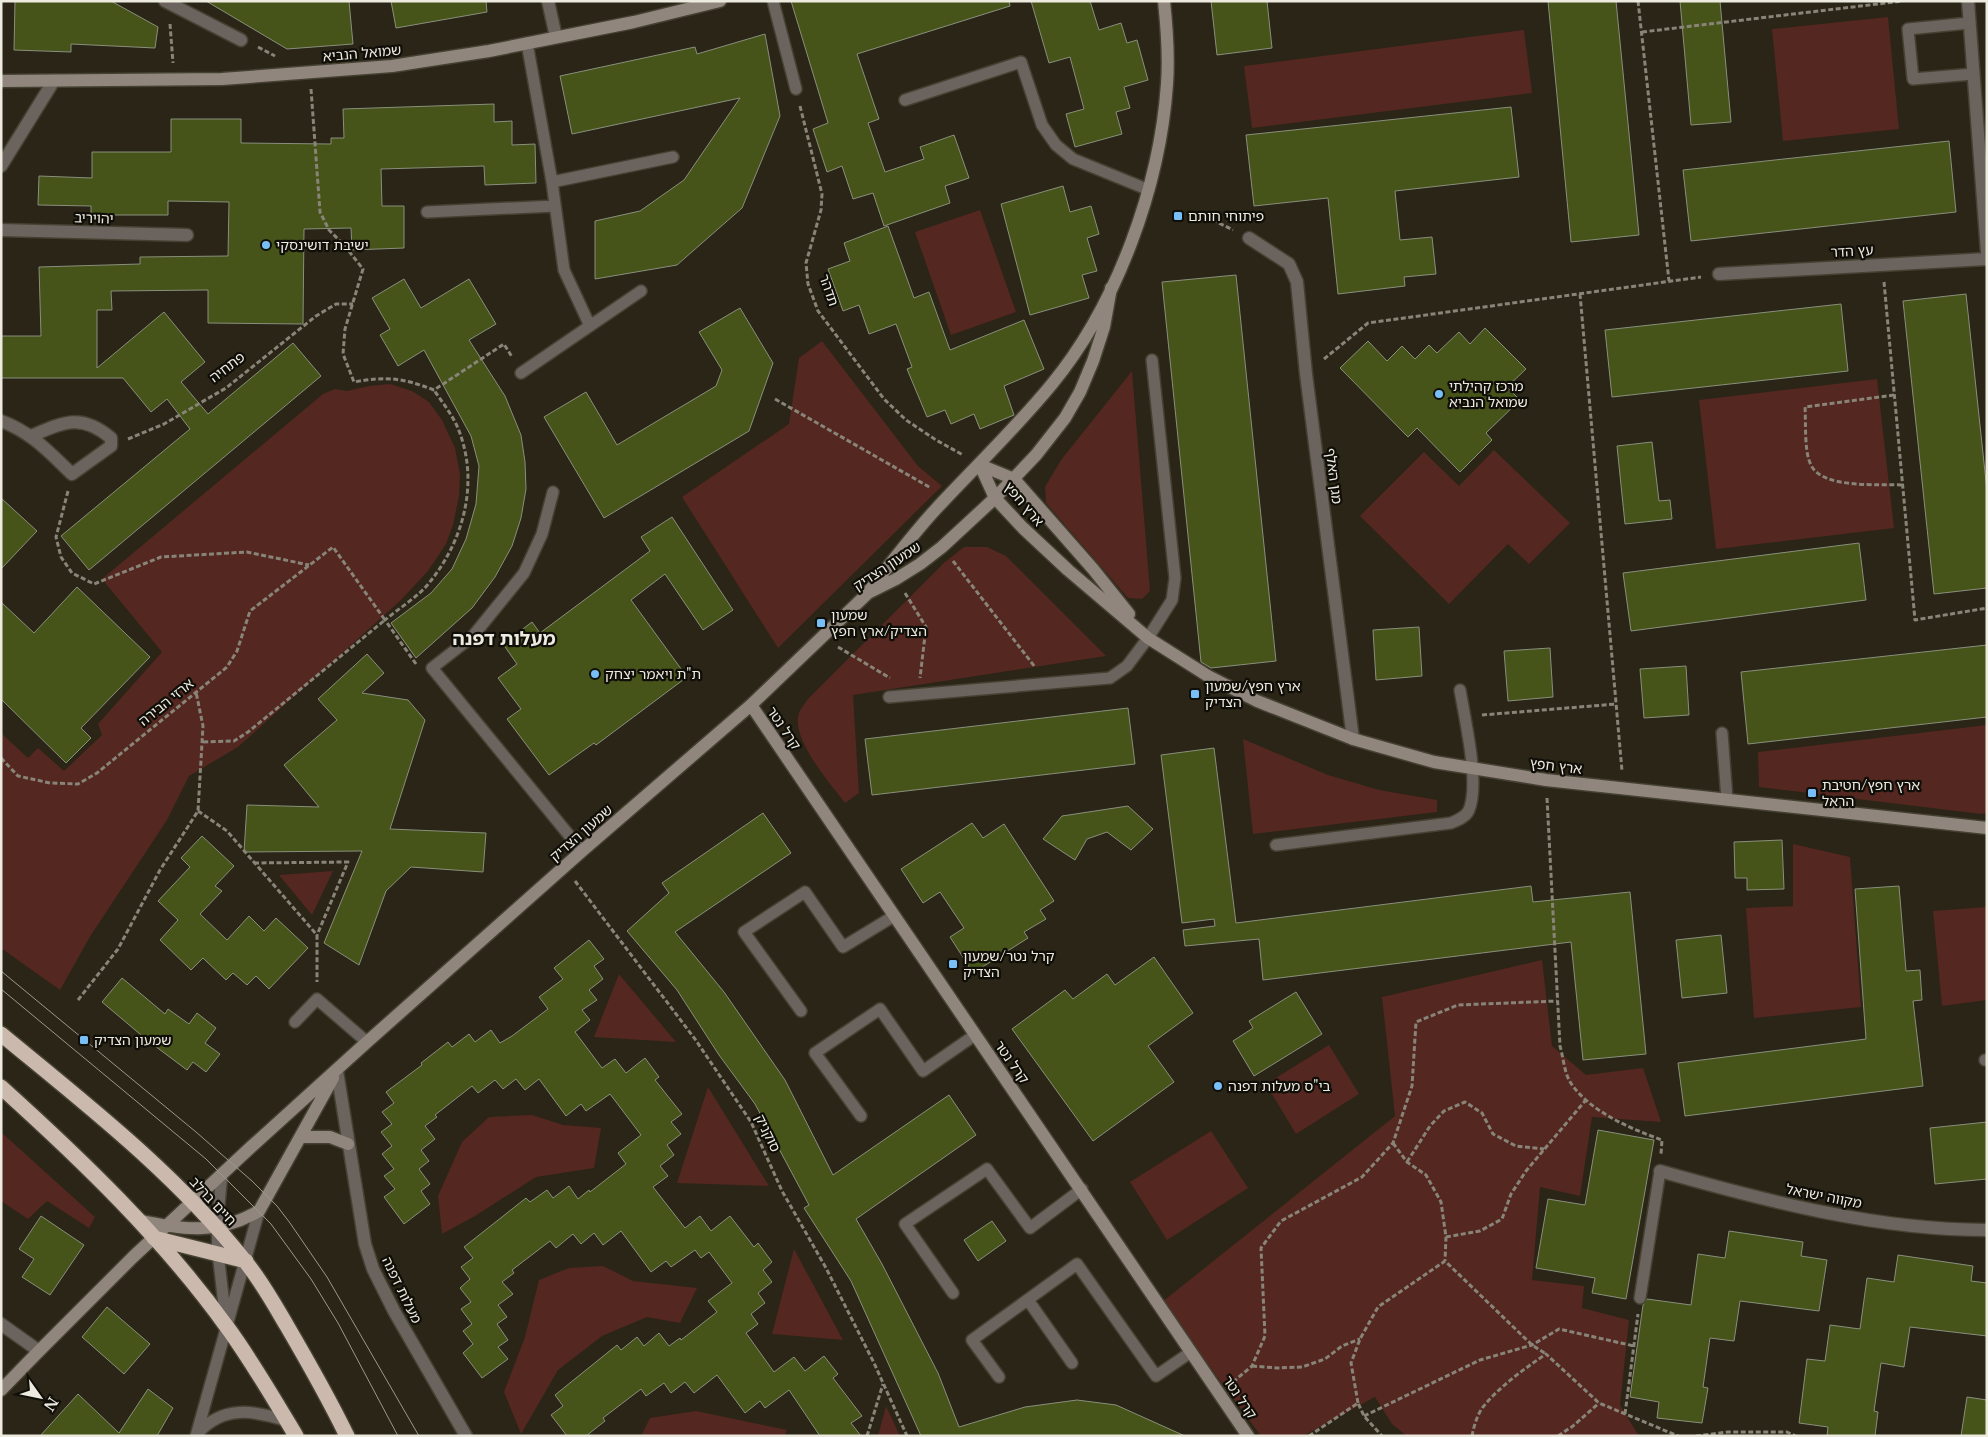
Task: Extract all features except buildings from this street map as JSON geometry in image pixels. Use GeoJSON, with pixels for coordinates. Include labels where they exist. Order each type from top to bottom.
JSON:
{"type":"FeatureCollection","features":[{"type":"Feature","properties":{"kind":"highway","name":"חיים ברלב"},"geometry":{"type":"LineString","coordinates":[[1,1034],[86,1102],[162,1171],[217,1227],[246,1261],[301,1350],[347,1436]]}},
{"type":"Feature","properties":{"kind":"highway"},"geometry":{"type":"LineString","coordinates":[[1,1088],[44,1126],[154,1238],[227,1326],[296,1436]]}},
{"type":"Feature","properties":{"kind":"highway"},"geometry":{"type":"LineString","coordinates":[[154,1238],[246,1261]]}},
{"type":"Feature","properties":{"kind":"street"},"geometry":{"type":"LineString","coordinates":[[548,1],[556,37]]}},
{"type":"Feature","properties":{"kind":"street","name":"שמואל הנביא"},"geometry":{"type":"LineString","coordinates":[[1,81],[174,81],[392,66],[489,51],[634,22],[720,1]]}},
{"type":"Feature","properties":{"kind":"street"},"geometry":{"type":"LineString","coordinates":[[868,593],[902,548],[947,498],[1016,427],[1054,382],[1088,333],[1111,288],[1134,234],[1148,190],[1161,135],[1167,84],[1168,36],[1164,1]]}},
{"type":"Feature","properties":{"kind":"street"},"geometry":{"type":"LineString","coordinates":[[1968,1],[1987,252]]}},
{"type":"Feature","properties":{"kind":"street"},"geometry":{"type":"LineString","coordinates":[[167,2],[241,40]]}},
{"type":"Feature","properties":{"kind":"street"},"geometry":{"type":"LineString","coordinates":[[1,166],[53,82]]}},
{"type":"Feature","properties":{"kind":"street","name":"יהויריב"},"geometry":{"type":"LineString","coordinates":[[1,230],[187,235]]}},
{"type":"Feature","properties":{"kind":"street","name":"מגן האלף"},"geometry":{"type":"LineString","coordinates":[[1250,238],[1289,264],[1297,282],[1306,374],[1353,739]]}},
{"type":"Feature","properties":{"kind":"street","name":"עץ הדר"},"geometry":{"type":"LineString","coordinates":[[1719,274],[1987,258]]}},
{"type":"Feature","properties":{"kind":"street","name":"שמעון הצדיק"},"geometry":{"type":"LineString","coordinates":[[1,1390],[166,1226],[367,1042],[582,851],[751,706],[868,593],[896,580],[942,547],[995,498],[1036,455],[1065,418],[1080,392],[1104,327],[1111,288]]}},
{"type":"Feature","properties":{"kind":"street"},"geometry":{"type":"LineString","coordinates":[[1,421],[18,427],[31,436],[72,474],[111,446],[111,438],[99,428],[88,424],[70,422],[31,436]]}},
{"type":"Feature","properties":{"kind":"street","name":"ארץ חפץ"},"geometry":{"type":"LineString","coordinates":[[980,465],[1014,479],[1093,569],[1148,638]]}},
{"type":"Feature","properties":{"kind":"street","name":"ארץ חפץ"},"geometry":{"type":"LineString","coordinates":[[980,465],[995,498],[1043,548],[1148,638],[1191,666],[1257,701],[1353,739],[1434,762],[1546,780],[1987,828]]}},
{"type":"Feature","properties":{"kind":"street","name":"קרל נטר"},"geometry":{"type":"LineString","coordinates":[[751,706],[1248,1436]]}},
{"type":"Feature","properties":{"kind":"street","name":"שמעון הצדיק"},"geometry":{"type":"LineString","coordinates":[[259,1211],[337,1071]]}},
{"type":"Feature","properties":{"kind":"street","name":"מעלות דפנה"},"geometry":{"type":"LineString","coordinates":[[337,1071],[365,1244],[373,1269],[394,1311],[466,1436]]}},
{"type":"Feature","properties":{"kind":"street"},"geometry":{"type":"LineString","coordinates":[[301,1137],[330,1137],[348,1144]]}},
{"type":"Feature","properties":{"kind":"street","name":"מקווה ישראל"},"geometry":{"type":"LineString","coordinates":[[1660,1171],[1756,1198],[1872,1221],[1955,1230],[1987,1230]]}},
{"type":"Feature","properties":{"kind":"street"},"geometry":{"type":"LineString","coordinates":[[138,1220],[166,1226],[217,1227],[238,1222],[259,1211]]}},
{"type":"Feature","properties":{"kind":"street"},"geometry":{"type":"LineString","coordinates":[[1,1324],[39,1351]]}},
{"type":"Feature","properties":{"kind":"lane"},"geometry":{"type":"LineString","coordinates":[[773,1],[796,89]]}},
{"type":"Feature","properties":{"kind":"lane"},"geometry":{"type":"LineString","coordinates":[[1969,23],[1908,29],[1913,79],[1973,74]]}},
{"type":"Feature","properties":{"kind":"lane"},"geometry":{"type":"LineString","coordinates":[[528,43],[552,182],[564,270],[590,326]]}},
{"type":"Feature","properties":{"kind":"lane"},"geometry":{"type":"LineString","coordinates":[[905,100],[1021,62],[1042,125],[1056,144],[1073,159],[1148,190]]}},
{"type":"Feature","properties":{"kind":"lane"},"geometry":{"type":"LineString","coordinates":[[552,182],[674,157]]}},
{"type":"Feature","properties":{"kind":"lane"},"geometry":{"type":"LineString","coordinates":[[428,212],[555,206]]}},
{"type":"Feature","properties":{"kind":"lane"},"geometry":{"type":"LineString","coordinates":[[521,373],[641,291]]}},
{"type":"Feature","properties":{"kind":"lane"},"geometry":{"type":"LineString","coordinates":[[889,697],[1110,678],[1127,666],[1148,638],[1172,600],[1175,578],[1152,360]]}},
{"type":"Feature","properties":{"kind":"lane"},"geometry":{"type":"LineString","coordinates":[[553,492],[542,534],[524,573],[473,636],[432,668],[582,851]]}},
{"type":"Feature","properties":{"kind":"lane"},"geometry":{"type":"LineString","coordinates":[[1276,845],[1461,819],[1469,811],[1472,798],[1472,769],[1460,690]]}},
{"type":"Feature","properties":{"kind":"lane"},"geometry":{"type":"LineString","coordinates":[[1722,732],[1727,799]]}},
{"type":"Feature","properties":{"kind":"lane"},"geometry":{"type":"LineString","coordinates":[[801,1011],[744,932],[805,892],[843,948],[894,916]]}},
{"type":"Feature","properties":{"kind":"lane"},"geometry":{"type":"LineString","coordinates":[[295,1022],[317,999],[367,1042]]}},
{"type":"Feature","properties":{"kind":"lane"},"geometry":{"type":"LineString","coordinates":[[861,1116],[814,1053],[880,1009],[923,1070],[975,1035]]}},
{"type":"Feature","properties":{"kind":"lane"},"geometry":{"type":"LineString","coordinates":[[953,1293],[905,1224],[987,1169],[1030,1228],[1082,1190]]}},
{"type":"Feature","properties":{"kind":"lane"},"geometry":{"type":"LineString","coordinates":[[1640,1298],[1660,1171]]}},
{"type":"Feature","properties":{"kind":"lane"},"geometry":{"type":"LineString","coordinates":[[222,1174],[217,1227],[218,1253],[227,1326]]}},
{"type":"Feature","properties":{"kind":"lane"},"geometry":{"type":"LineString","coordinates":[[196,1436],[259,1211]]}},
{"type":"Feature","properties":{"kind":"lane"},"geometry":{"type":"LineString","coordinates":[[999,1377],[972,1340],[1077,1264],[1156,1376],[1191,1352]]}},
{"type":"Feature","properties":{"kind":"lane"},"geometry":{"type":"LineString","coordinates":[[1028,1300],[1072,1363]]}},
{"type":"Feature","properties":{"kind":"lane"},"geometry":{"type":"LineString","coordinates":[[196,1436],[210,1421],[232,1413],[263,1414],[287,1421]]}},
{"type":"Feature","properties":{"kind":"path"},"geometry":{"type":"LineString","coordinates":[[1638,1],[1669,281]]}},
{"type":"Feature","properties":{"kind":"path"},"geometry":{"type":"LineString","coordinates":[[1642,32],[1903,1]]}},
{"type":"Feature","properties":{"kind":"path"},"geometry":{"type":"LineString","coordinates":[[167,2],[174,81]]}},
{"type":"Feature","properties":{"kind":"path"},"geometry":{"type":"LineString","coordinates":[[202,742],[234,741],[248,732],[428,585],[454,543],[464,517],[468,492],[469,470],[456,425],[434,390],[408,380],[380,378],[354,382],[343,354],[345,330],[363,269],[329,230],[320,212],[310,72],[241,40]]}},
{"type":"Feature","properties":{"kind":"path","name":"תדהר"},"geometry":{"type":"LineString","coordinates":[[796,89],[822,194],[821,210],[806,263],[808,284],[818,311],[884,399],[906,420],[936,440],[980,465]]}},
{"type":"Feature","properties":{"kind":"path"},"geometry":{"type":"LineString","coordinates":[[1199,213],[1250,238]]}},
{"type":"Feature","properties":{"kind":"path"},"geometry":{"type":"LineString","coordinates":[[1882,265],[1915,620],[1987,608]]}},
{"type":"Feature","properties":{"kind":"path"},"geometry":{"type":"LineString","coordinates":[[1306,374],[1368,323],[1719,274]]}},
{"type":"Feature","properties":{"kind":"path"},"geometry":{"type":"LineString","coordinates":[[1580,294],[1623,789]]}},
{"type":"Feature","properties":{"kind":"path","name":"פתחיה"},"geometry":{"type":"LineString","coordinates":[[111,446],[164,424],[226,388],[316,316],[336,304],[353,304]]}},
{"type":"Feature","properties":{"kind":"path"},"geometry":{"type":"LineString","coordinates":[[434,390],[504,344],[521,373]]}},
{"type":"Feature","properties":{"kind":"path"},"geometry":{"type":"LineString","coordinates":[[1894,395],[1805,407],[1808,450],[1811,466],[1819,475],[1834,482],[1902,485]]}},
{"type":"Feature","properties":{"kind":"path"},"geometry":{"type":"LineString","coordinates":[[775,399],[947,498]]}},
{"type":"Feature","properties":{"kind":"path"},"geometry":{"type":"LineString","coordinates":[[72,474],[56,537],[61,557],[72,573],[94,584],[161,557],[247,552],[309,565]]}},
{"type":"Feature","properties":{"kind":"path","name":"ארזי הבירה"},"geometry":{"type":"LineString","coordinates":[[1,758],[18,776],[50,783],[78,784],[97,773],[227,667],[237,651],[250,610],[333,547],[385,620]]}},
{"type":"Feature","properties":{"kind":"path"},"geometry":{"type":"LineString","coordinates":[[942,547],[1047,683]]}},
{"type":"Feature","properties":{"kind":"path"},"geometry":{"type":"LineString","coordinates":[[822,638],[918,695],[926,627],[896,580]]}},
{"type":"Feature","properties":{"kind":"path"},"geometry":{"type":"LineString","coordinates":[[385,620],[419,668],[432,668]]}},
{"type":"Feature","properties":{"kind":"path"},"geometry":{"type":"LineString","coordinates":[[78,1000],[118,949],[160,870],[198,811],[203,726],[196,692]]}},
{"type":"Feature","properties":{"kind":"path"},"geometry":{"type":"LineString","coordinates":[[1464,716],[1616,704]]}},
{"type":"Feature","properties":{"kind":"path"},"geometry":{"type":"LineString","coordinates":[[1546,780],[1560,1046],[1568,1079],[1585,1101],[1637,1131],[1662,1140],[1660,1171]]}},
{"type":"Feature","properties":{"kind":"path"},"geometry":{"type":"LineString","coordinates":[[198,811],[226,831],[317,935]]}},
{"type":"Feature","properties":{"kind":"path"},"geometry":{"type":"LineString","coordinates":[[254,863],[348,862],[317,935],[317,999]]}},
{"type":"Feature","properties":{"kind":"path","name":"סוקניק"},"geometry":{"type":"LineString","coordinates":[[565,867],[695,1039],[751,1122],[782,1190],[826,1268],[884,1383],[907,1436]]}},
{"type":"Feature","properties":{"kind":"path"},"geometry":{"type":"LineString","coordinates":[[1219,1393],[1252,1366],[1265,1336],[1261,1248],[1280,1221],[1362,1177],[1392,1143],[1412,1086],[1416,1022],[1458,1005],[1557,1001]]}},
{"type":"Feature","properties":{"kind":"path"},"geometry":{"type":"LineString","coordinates":[[1446,1237],[1480,1231],[1502,1219],[1511,1194],[1526,1171],[1585,1101]]}},
{"type":"Feature","properties":{"kind":"path"},"geometry":{"type":"LineString","coordinates":[[1407,1162],[1430,1126],[1444,1111],[1465,1102],[1482,1113],[1493,1134],[1516,1146],[1545,1149]]}},
{"type":"Feature","properties":{"kind":"path"},"geometry":{"type":"LineString","coordinates":[[1392,1143],[1407,1162],[1426,1175],[1441,1202],[1446,1237],[1445,1262],[1532,1344],[1546,1354],[1599,1403],[1678,1436]]}},
{"type":"Feature","properties":{"kind":"path"},"geometry":{"type":"LineString","coordinates":[[1382,1436],[1364,1416],[1358,1403],[1351,1363],[1360,1339],[1378,1306],[1445,1262]]}},
{"type":"Feature","properties":{"kind":"path"},"geometry":{"type":"LineString","coordinates":[[1625,1414],[1640,1298]]}},
{"type":"Feature","properties":{"kind":"path"},"geometry":{"type":"LineString","coordinates":[[1364,1416],[1480,1360],[1532,1344],[1560,1329],[1634,1346]]}},
{"type":"Feature","properties":{"kind":"path"},"geometry":{"type":"LineString","coordinates":[[1252,1366],[1277,1368],[1302,1366],[1325,1359],[1342,1346],[1360,1339]]}},
{"type":"Feature","properties":{"kind":"path"},"geometry":{"type":"LineString","coordinates":[[1472,1436],[1475,1422],[1483,1407],[1517,1374],[1546,1354]]}},
{"type":"Feature","properties":{"kind":"path"},"geometry":{"type":"LineString","coordinates":[[866,1436],[884,1383]]}},
{"type":"Feature","properties":{"kind":"path"},"geometry":{"type":"LineString","coordinates":[[1309,1436],[1358,1403]]}},
{"type":"Feature","properties":{"kind":"path"},"geometry":{"type":"LineString","coordinates":[[1558,1436],[1573,1426],[1599,1403]]}},
{"type":"Feature","properties":{"kind":"path"},"geometry":{"type":"LineString","coordinates":[[1696,1436],[1728,1432],[1787,1432],[1796,1436]]}},
{"type":"Feature","properties":{"kind":"shaded area"},"geometry":{"type":"Polygon","coordinates":[[[1888,17],[1899,129],[1783,141],[1772,29],[1888,17]]]}},
{"type":"Feature","properties":{"kind":"shaded area"},"geometry":{"type":"Polygon","coordinates":[[[1524,30],[1532,93],[1252,128],[1244,66],[1524,30]]]}},
{"type":"Feature","properties":{"kind":"shaded area"},"geometry":{"type":"Polygon","coordinates":[[[980,210],[1016,312],[951,335],[915,232],[980,210]]]}},
{"type":"Feature","properties":{"kind":"shaded area"},"geometry":{"type":"Polygon","coordinates":[[[822,341],[918,466],[942,486],[778,648],[682,497],[789,424],[799,358],[822,341]]]}},
{"type":"Feature","properties":{"kind":"shaded area"},"geometry":{"type":"Polygon","coordinates":[[[1132,371],[1150,591],[1142,599],[1128,598],[1046,503],[1045,487],[1061,460],[1132,371]]]}},
{"type":"Feature","properties":{"kind":"shaded area"},"geometry":{"type":"Polygon","coordinates":[[[1877,379],[1894,528],[1716,549],[1699,400],[1877,379]]]}},
{"type":"Feature","properties":{"kind":"shaded area"},"geometry":{"type":"Polygon","coordinates":[[[390,384],[412,391],[429,402],[442,420],[455,448],[460,474],[459,496],[453,525],[446,544],[428,571],[400,601],[238,747],[189,776],[167,820],[91,935],[60,990],[1,948],[1,733],[28,758],[38,748],[64,771],[102,735],[98,724],[162,652],[102,579],[323,394],[335,389],[347,391],[390,384]]]}},
{"type":"Feature","properties":{"kind":"shaded area"},"geometry":{"type":"Polygon","coordinates":[[[1494,450],[1570,523],[1529,564],[1508,544],[1449,604],[1360,516],[1424,452],[1459,486],[1494,450]]]}},
{"type":"Feature","properties":{"kind":"shaded area"},"geometry":{"type":"Polygon","coordinates":[[[964,547],[987,547],[1006,556],[1106,656],[853,695],[859,793],[845,803],[813,761],[806,748],[800,735],[798,724],[800,711],[807,700],[945,562],[964,547]]]}},
{"type":"Feature","properties":{"kind":"shaded area"},"geometry":{"type":"Polygon","coordinates":[[[1987,725],[1987,813],[1981,814],[1759,787],[1758,752],[1987,725]]]}},
{"type":"Feature","properties":{"kind":"shaded area"},"geometry":{"type":"Polygon","coordinates":[[[1243,739],[1328,775],[1379,790],[1437,800],[1437,812],[1253,834],[1243,739]]]}},
{"type":"Feature","properties":{"kind":"shaded area"},"geometry":{"type":"Polygon","coordinates":[[[1793,844],[1850,857],[1861,1007],[1754,1018],[1746,908],[1793,906],[1793,844]]]}},
{"type":"Feature","properties":{"kind":"shaded area"},"geometry":{"type":"Polygon","coordinates":[[[333,871],[312,915],[279,875],[333,871]]]}},
{"type":"Feature","properties":{"kind":"shaded area"},"geometry":{"type":"Polygon","coordinates":[[[1987,907],[1987,1000],[1942,1006],[1933,911],[1987,907]]]}},
{"type":"Feature","properties":{"kind":"shaded area"},"geometry":{"type":"Polygon","coordinates":[[[1542,960],[1552,1046],[1586,1075],[1643,1068],[1661,1122],[1592,1117],[1580,1196],[1540,1187],[1532,1280],[1584,1286],[1582,1308],[1629,1320],[1620,1405],[1639,1436],[1407,1436],[1392,1424],[1375,1397],[1303,1436],[1261,1436],[1162,1302],[1395,1116],[1382,997],[1542,960]]]}},
{"type":"Feature","properties":{"kind":"shaded area"},"geometry":{"type":"Polygon","coordinates":[[[619,974],[676,1042],[594,1037],[619,974]]]}},
{"type":"Feature","properties":{"kind":"shaded area"},"geometry":{"type":"Polygon","coordinates":[[[1329,1045],[1359,1094],[1296,1134],[1266,1084],[1329,1045]]]}},
{"type":"Feature","properties":{"kind":"shaded area"},"geometry":{"type":"Polygon","coordinates":[[[708,1087],[769,1186],[677,1183],[708,1087]]]}},
{"type":"Feature","properties":{"kind":"shaded area"},"geometry":{"type":"Polygon","coordinates":[[[532,1115],[563,1125],[601,1128],[594,1168],[536,1177],[475,1216],[442,1234],[438,1196],[462,1142],[489,1117],[532,1115]]]}},
{"type":"Feature","properties":{"kind":"shaded area"},"geometry":{"type":"Polygon","coordinates":[[[1211,1131],[1248,1188],[1167,1240],[1130,1182],[1211,1131]]]}},
{"type":"Feature","properties":{"kind":"shaded area"},"geometry":{"type":"Polygon","coordinates":[[[1,1132],[95,1217],[89,1228],[47,1201],[28,1219],[1,1201],[1,1132]]]}},
{"type":"Feature","properties":{"kind":"shaded area"},"geometry":{"type":"Polygon","coordinates":[[[794,1249],[843,1340],[772,1334],[794,1249]]]}},
{"type":"Feature","properties":{"kind":"shaded area"},"geometry":{"type":"Polygon","coordinates":[[[603,1266],[633,1281],[697,1288],[680,1323],[647,1317],[602,1336],[558,1370],[521,1434],[504,1392],[525,1337],[539,1280],[569,1268],[603,1266]]]}},
{"type":"Feature","properties":{"kind":"shaded area"},"geometry":{"type":"Polygon","coordinates":[[[886,1406],[900,1436],[878,1436],[886,1406]]]}},
{"type":"Feature","properties":{"kind":"shaded area"},"geometry":{"type":"Polygon","coordinates":[[[696,1411],[787,1430],[784,1436],[641,1436],[650,1418],[696,1411]]]}},
{"type":"Feature","properties":{"kind":"tram line"},"geometry":{"type":"LineString","coordinates":[[1,971],[196,1132],[252,1181],[277,1206],[327,1277],[419,1436]]}},
{"type":"Feature","properties":{"kind":"tram line"},"geometry":{"type":"LineString","coordinates":[[1,989],[206,1159],[271,1224],[311,1279],[338,1323],[398,1436]]}},
{"type":"Feature","properties":{"kind":"place","name":"פיתוחי חותם"},"geometry":{"type":"Point","coordinates":[1178,216]}},
{"type":"Feature","properties":{"kind":"place","name":"ישיבת דושינסקי"},"geometry":{"type":"Point","coordinates":[266,245]}},
{"type":"Feature","properties":{"kind":"place","name":"מרכז קהילתי שמואל הנביא"},"geometry":{"type":"Point","coordinates":[1439,394]}},
{"type":"Feature","properties":{"kind":"place","name":"שמעון הצדיק/ארץ חפץ"},"geometry":{"type":"Point","coordinates":[821,623]}},
{"type":"Feature","properties":{"kind":"place","name":"ת\"ת ויאמר יצחק"},"geometry":{"type":"Point","coordinates":[595,674]}},
{"type":"Feature","properties":{"kind":"place","name":"ארץ חפץ/שמעון הצדיק"},"geometry":{"type":"Point","coordinates":[1195,694]}},
{"type":"Feature","properties":{"kind":"place","name":"ארץ חפץ/חטיבת הראל"},"geometry":{"type":"Point","coordinates":[1812,793]}},
{"type":"Feature","properties":{"kind":"place","name":"קרל נטר/שמעון הצדיק"},"geometry":{"type":"Point","coordinates":[953,964]}},
{"type":"Feature","properties":{"kind":"place","name":"שמעון הצדיק"},"geometry":{"type":"Point","coordinates":[84,1040]}},
{"type":"Feature","properties":{"kind":"place","name":"בי\"ס מעלות דפנה"},"geometry":{"type":"Point","coordinates":[1218,1086]}},
{"type":"Feature","properties":{"kind":"district","name":"מעלות דפנה"},"geometry":{"type":"Point","coordinates":[504,638]}}]}
